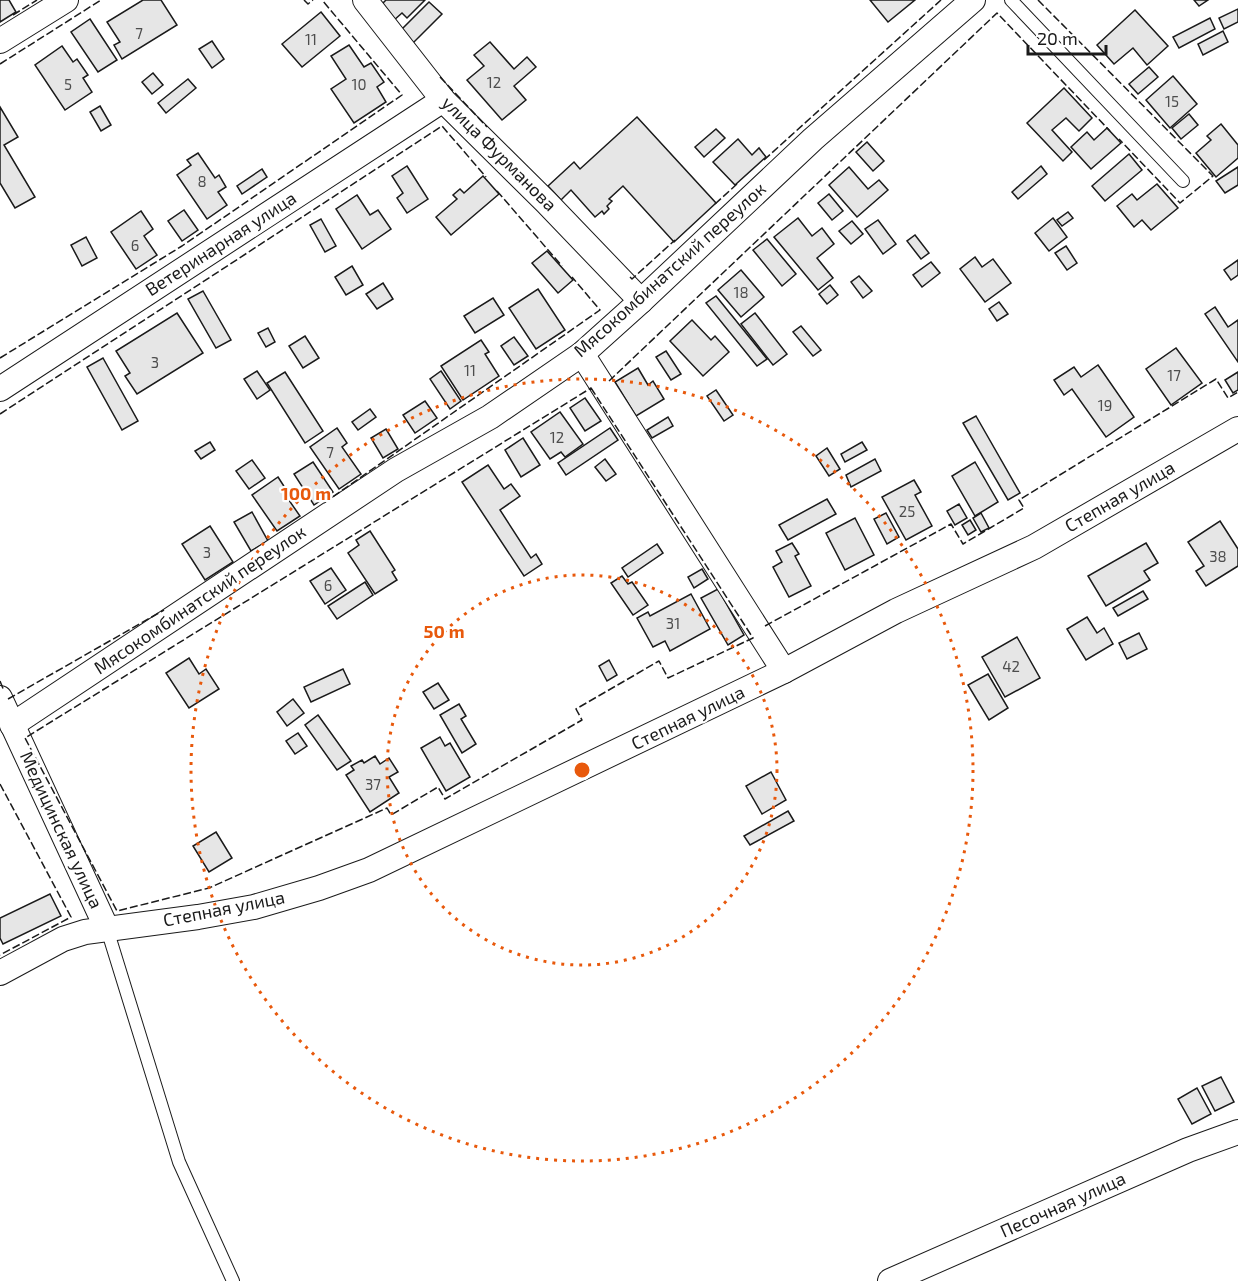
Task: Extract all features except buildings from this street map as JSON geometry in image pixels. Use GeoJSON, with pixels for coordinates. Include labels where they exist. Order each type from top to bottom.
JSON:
{"type":"FeatureCollection","features":[{"type":"Feature","properties":{"kind":"street"},"geometry":{"type":"LineString","coordinates":[[0,41],[66,0]]}},
{"type":"Feature","properties":{"kind":"street","name":"улица Фурманова"},"geometry":{"type":"LineString","coordinates":[[365,0],[443,100],[546,202],[640,301]]}},
{"type":"Feature","properties":{"kind":"street","name":"Мясокомбинатский переулок"},"geometry":{"type":"LineString","coordinates":[[12,725],[396,470],[490,417],[582,354],[813,139],[973,0]]}},
{"type":"Feature","properties":{"kind":"street","name":"Ветеринарная улица"},"geometry":{"type":"LineString","coordinates":[[0,389],[443,100]]}},
{"type":"Feature","properties":{"kind":"street"},"geometry":{"type":"LineString","coordinates":[[582,354],[784,671]]}},
{"type":"Feature","properties":{"kind":"street","name":"Степная улица"},"geometry":{"type":"LineString","coordinates":[[0,973],[63,939],[85,932],[254,907],[319,888],[369,870],[784,671],[896,611],[1034,547],[1238,429]]}},
{"type":"Feature","properties":{"kind":"street","name":"Медицинская улица"},"geometry":{"type":"LineString","coordinates":[[0,698],[107,929]]}},
{"type":"Feature","properties":{"kind":"street","name":"Песочная улица"},"geometry":{"type":"LineString","coordinates":[[890,1281],[1188,1150],[1238,1132]]}},
{"type":"Feature","properties":{"kind":"lane"},"geometry":{"type":"LineString","coordinates":[[1011,0],[1183,181]]}},
{"type":"Feature","properties":{"kind":"lane"},"geometry":{"type":"LineString","coordinates":[[107,929],[179,1162],[233,1281]]}},
{"type":"Feature","properties":{"kind":"fence"},"geometry":{"type":"LineString","coordinates":[[13,15],[37,0]]}},
{"type":"Feature","properties":{"kind":"fence"},"geometry":{"type":"LineString","coordinates":[[0,64],[101,0]]}},
{"type":"Feature","properties":{"kind":"fence"},"geometry":{"type":"LineString","coordinates":[[304,0],[308,4],[313,0]]}},
{"type":"Feature","properties":{"kind":"fence"},"geometry":{"type":"LineString","coordinates":[[0,358],[182,246],[402,95],[322,0]]}},
{"type":"Feature","properties":{"kind":"fence"},"geometry":{"type":"LineString","coordinates":[[764,160],[941,0]]}},
{"type":"Feature","properties":{"kind":"fence"},"geometry":{"type":"LineString","coordinates":[[1038,0],[1213,176],[1180,203],[1119,139]]}},
{"type":"Feature","properties":{"kind":"fence"},"geometry":{"type":"LineString","coordinates":[[609,381],[997,13],[1110,131]]}},
{"type":"Feature","properties":{"kind":"fence"},"geometry":{"type":"LineString","coordinates":[[440,77],[487,127]]}},
{"type":"Feature","properties":{"kind":"fence"},"geometry":{"type":"LineString","coordinates":[[0,414],[442,126],[486,177]]}},
{"type":"Feature","properties":{"kind":"fence"},"geometry":{"type":"LineString","coordinates":[[715,204],[737,184]]}},
{"type":"Feature","properties":{"kind":"fence"},"geometry":{"type":"LineString","coordinates":[[497,191],[562,266]]}},
{"type":"Feature","properties":{"kind":"fence"},"geometry":{"type":"LineString","coordinates":[[630,277],[632,279],[675,240]]}},
{"type":"Feature","properties":{"kind":"fence"},"geometry":{"type":"LineString","coordinates":[[324,503],[600,310],[572,277]]}},
{"type":"Feature","properties":{"kind":"fence"},"geometry":{"type":"LineString","coordinates":[[765,626],[951,524],[963,544],[1024,508],[1019,500],[1216,379],[1228,398],[1238,392]]}},
{"type":"Feature","properties":{"kind":"fence"},"geometry":{"type":"LineString","coordinates":[[591,388],[753,638],[668,678],[659,661],[576,709],[582,720],[445,799],[438,787],[391,815],[387,808],[209,888],[117,911],[25,738],[591,388]]}},
{"type":"Feature","properties":{"kind":"fence"},"geometry":{"type":"LineString","coordinates":[[8,699],[164,610]]}},
{"type":"Feature","properties":{"kind":"fence"},"geometry":{"type":"LineString","coordinates":[[0,681],[4,691]]}},
{"type":"Feature","properties":{"kind":"fence"},"geometry":{"type":"LineString","coordinates":[[0,784],[71,917],[0,955]]}}]}
